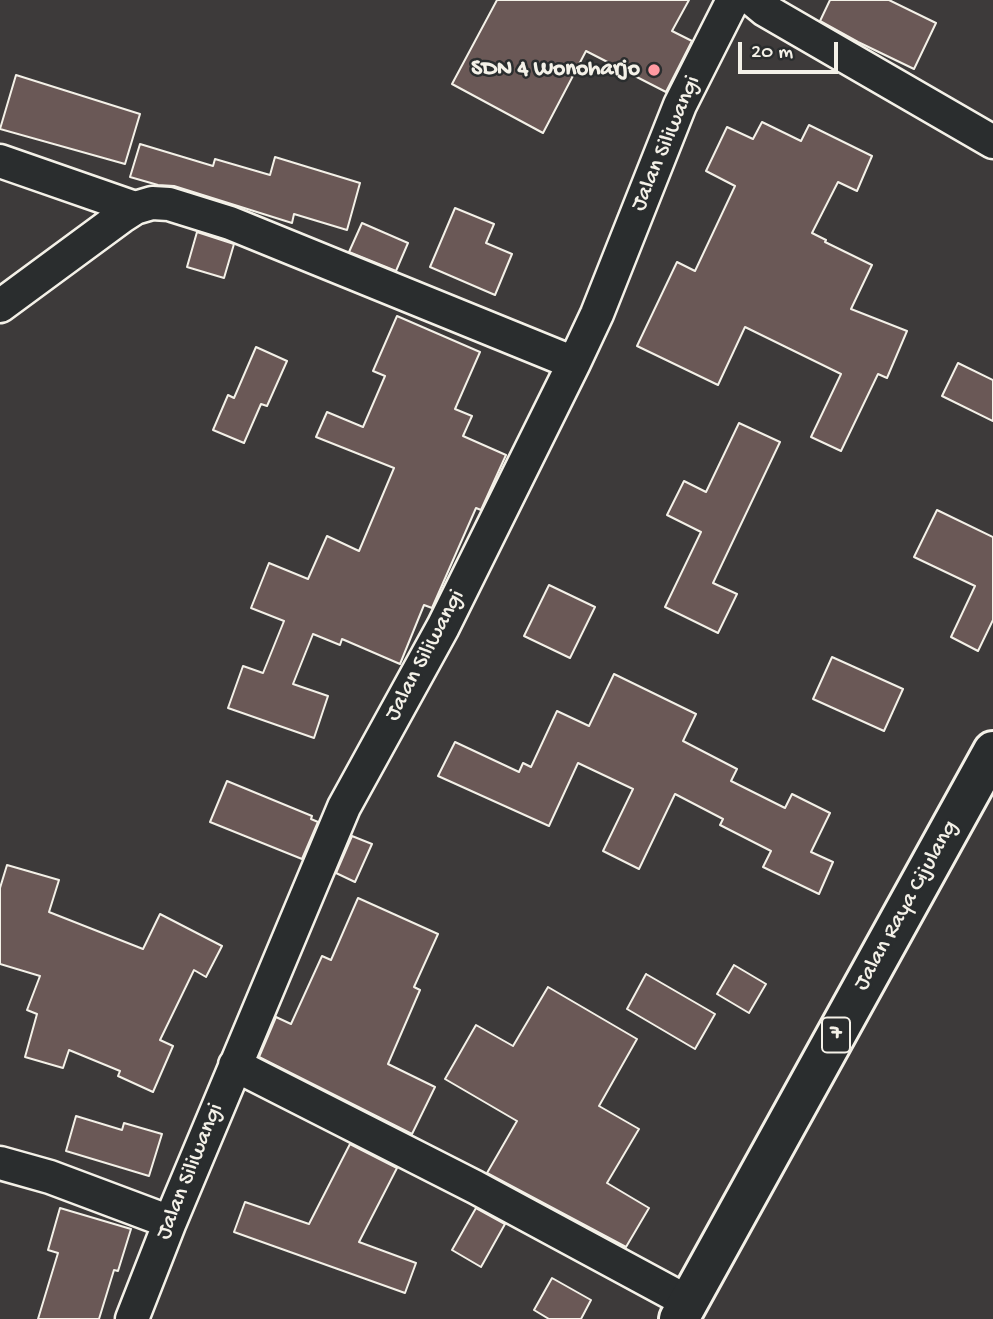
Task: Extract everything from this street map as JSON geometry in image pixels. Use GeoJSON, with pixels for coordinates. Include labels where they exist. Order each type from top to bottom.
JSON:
{"type":"FeatureCollection","features":[{"type":"Feature","properties":{"kind":"highway","name":"Jalan Raya Cijulang"},"geometry":{"type":"LineString","coordinates":[[684,1311],[993,751]]}},
{"type":"Feature","properties":{"kind":"street","name":"Jalan Siliwangi"},"geometry":{"type":"LineString","coordinates":[[132,1319],[344,807],[443,627],[574,363],[597,314],[680,105],[733,0]]}},
{"type":"Feature","properties":{"kind":"street"},"geometry":{"type":"LineString","coordinates":[[753,0],[765,10],[993,142]]}},
{"type":"Feature","properties":{"kind":"street"},"geometry":{"type":"LineString","coordinates":[[0,161],[135,208]]}},
{"type":"Feature","properties":{"kind":"street"},"geometry":{"type":"LineString","coordinates":[[0,306],[135,208],[152,203],[169,204],[230,223],[574,363]]}},
{"type":"Feature","properties":{"kind":"street"},"geometry":{"type":"LineString","coordinates":[[235,1065],[475,1187],[684,1311]]}},
{"type":"Feature","properties":{"kind":"street"},"geometry":{"type":"LineString","coordinates":[[0,1163],[50,1177],[170,1222]]}},
{"type":"Feature","properties":{"kind":"building"},"geometry":{"type":"Polygon","coordinates":[[[497,0],[689,0],[672,31],[692,41],[666,92],[586,51],[543,133],[452,84],[497,0]]]}},
{"type":"Feature","properties":{"kind":"building"},"geometry":{"type":"Polygon","coordinates":[[[830,0],[889,0],[936,23],[914,69],[820,21],[830,0]]]}},
{"type":"Feature","properties":{"kind":"building"},"geometry":{"type":"Polygon","coordinates":[[[16,75],[140,114],[125,164],[0,129],[16,75]]]}},
{"type":"Feature","properties":{"kind":"building"},"geometry":{"type":"Polygon","coordinates":[[[762,122],[801,141],[809,125],[872,156],[857,191],[838,182],[812,233],[872,265],[851,309],[907,331],[887,378],[878,374],[841,451],[811,437],[841,374],[745,327],[718,385],[637,346],[677,262],[695,271],[735,186],[706,171],[727,127],[753,139],[762,122]]]}},
{"type":"Feature","properties":{"kind":"building"},"geometry":{"type":"Polygon","coordinates":[[[140,144],[213,166],[215,159],[270,175],[275,157],[360,183],[347,230],[294,214],[292,223],[174,186],[158,185],[130,177],[140,144]]]}},
{"type":"Feature","properties":{"kind":"building"},"geometry":{"type":"Polygon","coordinates":[[[455,208],[494,224],[486,243],[512,254],[495,295],[430,267],[455,208]]]}},
{"type":"Feature","properties":{"kind":"building"},"geometry":{"type":"Polygon","coordinates":[[[362,223],[408,243],[396,271],[349,252],[362,223]]]}},
{"type":"Feature","properties":{"kind":"building"},"geometry":{"type":"Polygon","coordinates":[[[197,232],[234,244],[224,278],[187,267],[197,232]]]}},
{"type":"Feature","properties":{"kind":"building"},"geometry":{"type":"Polygon","coordinates":[[[397,316],[480,352],[455,409],[472,416],[463,436],[506,455],[481,510],[476,508],[432,608],[424,605],[400,664],[342,639],[340,645],[313,634],[293,684],[328,696],[314,738],[228,708],[243,666],[263,673],[284,621],[251,608],[269,563],[308,579],[327,536],[359,551],[394,468],[316,437],[327,412],[363,427],[385,376],[373,371],[397,316]]]}},
{"type":"Feature","properties":{"kind":"building"},"geometry":{"type":"Polygon","coordinates":[[[256,347],[287,361],[267,406],[261,404],[244,443],[213,430],[228,395],[234,398],[256,347]]]}},
{"type":"Feature","properties":{"kind":"building"},"geometry":{"type":"Polygon","coordinates":[[[958,363],[993,380],[993,421],[942,396],[958,363]]]}},
{"type":"Feature","properties":{"kind":"building"},"geometry":{"type":"Polygon","coordinates":[[[739,423],[780,442],[713,583],[737,594],[718,633],[665,607],[701,532],[667,515],[684,481],[706,492],[739,423]]]}},
{"type":"Feature","properties":{"kind":"building"},"geometry":{"type":"Polygon","coordinates":[[[937,510],[993,537],[993,620],[978,651],[951,637],[975,586],[914,557],[937,510]]]}},
{"type":"Feature","properties":{"kind":"building"},"geometry":{"type":"Polygon","coordinates":[[[549,585],[595,607],[570,658],[524,636],[549,585]]]}},
{"type":"Feature","properties":{"kind":"building"},"geometry":{"type":"Polygon","coordinates":[[[832,657],[903,689],[884,731],[813,699],[832,657]]]}},
{"type":"Feature","properties":{"kind":"building"},"geometry":{"type":"Polygon","coordinates":[[[614,674],[696,714],[683,741],[737,769],[731,781],[785,808],[792,794],[830,813],[811,852],[833,862],[819,894],[763,867],[771,851],[720,825],[723,819],[675,794],[639,869],[603,851],[633,789],[578,763],[549,826],[438,776],[455,742],[519,772],[523,763],[531,767],[557,711],[589,726],[614,674]]]}},
{"type":"Feature","properties":{"kind":"building"},"geometry":{"type":"Polygon","coordinates":[[[227,781],[312,816],[311,819],[318,822],[302,859],[210,822],[227,781]]]}},
{"type":"Feature","properties":{"kind":"building"},"geometry":{"type":"Polygon","coordinates":[[[352,836],[372,844],[355,882],[336,873],[352,836]]]}},
{"type":"Feature","properties":{"kind":"building"},"geometry":{"type":"Polygon","coordinates":[[[7,865],[59,880],[49,912],[143,949],[160,914],[222,946],[206,977],[194,970],[160,1040],[173,1046],[153,1092],[118,1076],[120,1071],[69,1050],[63,1068],[25,1057],[37,1014],[27,1010],[40,976],[0,964],[0,888],[7,865]]]}},
{"type":"Feature","properties":{"kind":"building"},"geometry":{"type":"Polygon","coordinates":[[[358,898],[438,934],[414,987],[420,990],[388,1064],[435,1087],[412,1134],[259,1057],[276,1017],[291,1024],[322,956],[331,960],[358,898]]]}},
{"type":"Feature","properties":{"kind":"building"},"geometry":{"type":"Polygon","coordinates":[[[734,965],[766,984],[749,1013],[717,994],[734,965]]]}},
{"type":"Feature","properties":{"kind":"building"},"geometry":{"type":"Polygon","coordinates":[[[646,974],[715,1014],[695,1049],[627,1009],[646,974]]]}},
{"type":"Feature","properties":{"kind":"building"},"geometry":{"type":"Polygon","coordinates":[[[548,987],[637,1039],[599,1106],[639,1129],[607,1183],[649,1208],[626,1247],[487,1173],[517,1121],[445,1079],[476,1025],[513,1046],[548,987]]]}},
{"type":"Feature","properties":{"kind":"building"},"geometry":{"type":"Polygon","coordinates":[[[76,1116],[122,1130],[124,1123],[162,1134],[149,1176],[66,1151],[76,1116]]]}},
{"type":"Feature","properties":{"kind":"building"},"geometry":{"type":"Polygon","coordinates":[[[350,1144],[397,1168],[359,1242],[416,1263],[405,1293],[234,1232],[245,1202],[309,1224],[350,1144]]]}},
{"type":"Feature","properties":{"kind":"building"},"geometry":{"type":"Polygon","coordinates":[[[60,1208],[131,1229],[118,1271],[114,1270],[99,1319],[38,1319],[58,1253],[48,1250],[60,1208]]]}},
{"type":"Feature","properties":{"kind":"building"},"geometry":{"type":"Polygon","coordinates":[[[476,1208],[505,1224],[481,1267],[452,1250],[476,1208]]]}},
{"type":"Feature","properties":{"kind":"building"},"geometry":{"type":"Polygon","coordinates":[[[552,1278],[591,1300],[581,1319],[549,1319],[534,1310],[552,1278]]]}},
{"type":"Feature","properties":{"kind":"place","name":"SDN 4 Wonoharjo"},"geometry":{"type":"Point","coordinates":[654,70]}}]}
